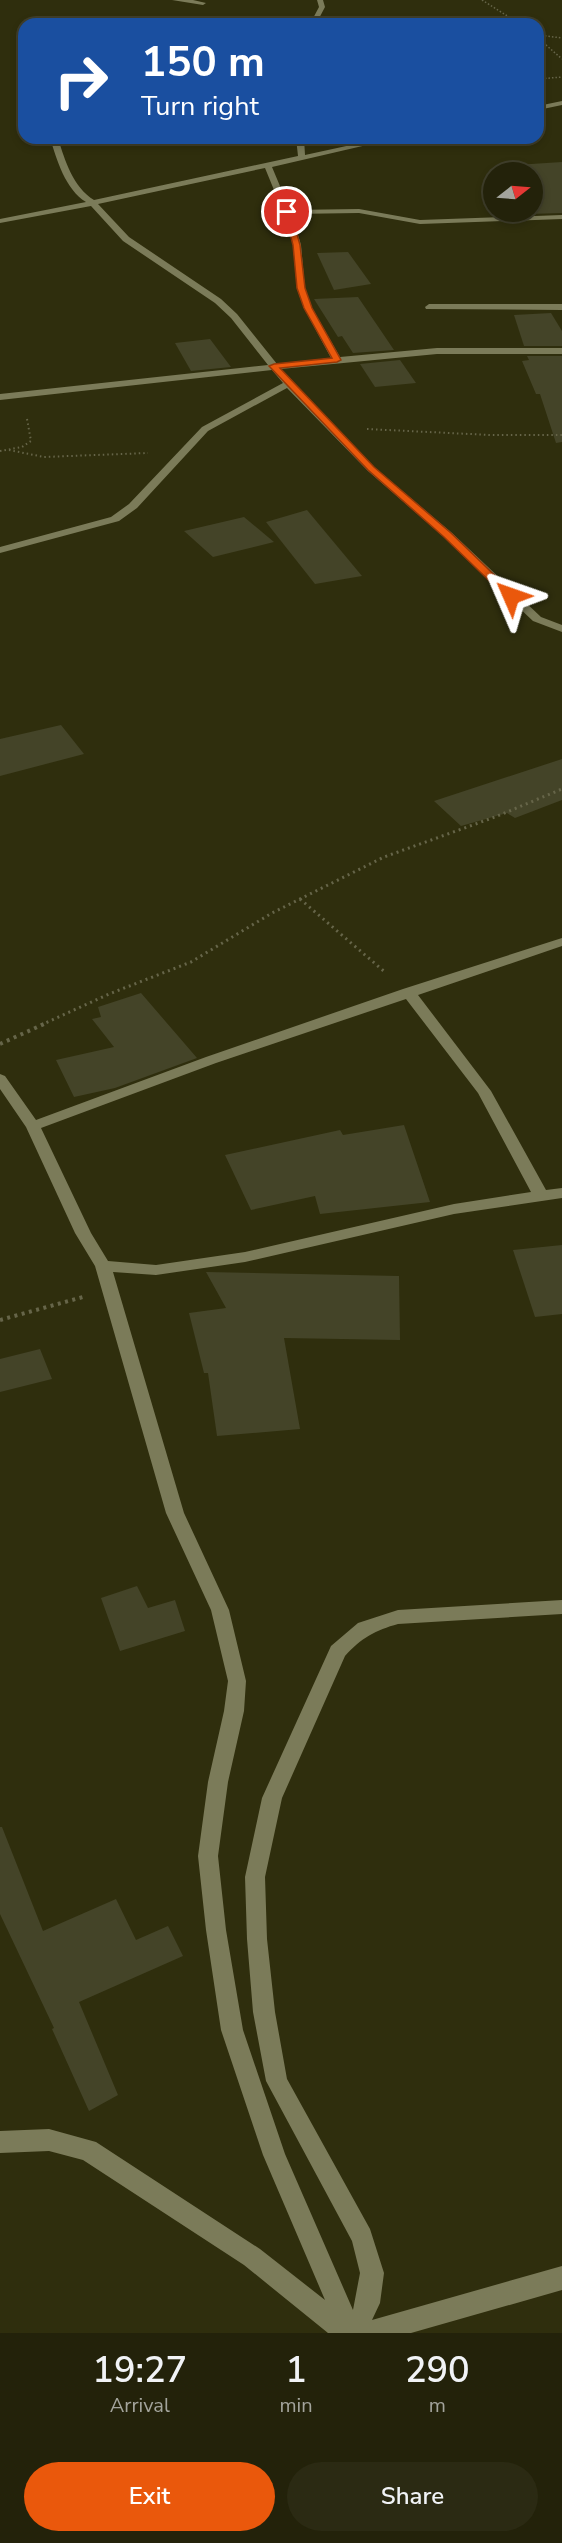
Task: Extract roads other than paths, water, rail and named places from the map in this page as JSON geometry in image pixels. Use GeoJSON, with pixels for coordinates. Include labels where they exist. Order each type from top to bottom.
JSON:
{"type":"FeatureCollection","features":[{"type":"Feature","properties":{"kind":"street"},"geometry":{"type":"LineString","coordinates":[[175,0],[203,3]]}},
{"type":"Feature","properties":{"kind":"street"},"geometry":{"type":"LineString","coordinates":[[316,18],[322,7],[321,0]]}},
{"type":"Feature","properties":{"kind":"street"},"geometry":{"type":"LineString","coordinates":[[544,107],[561,104]]}},
{"type":"Feature","properties":{"kind":"street"},"geometry":{"type":"LineString","coordinates":[[56,144],[63,166],[80,195],[93,203],[126,239],[218,301],[234,316],[288,384],[371,469],[448,535],[537,619],[562,629]]}},
{"type":"Feature","properties":{"kind":"street"},"geometry":{"type":"LineString","coordinates":[[301,144],[302,158]]}},
{"type":"Feature","properties":{"kind":"street"},"geometry":{"type":"LineString","coordinates":[[0,221],[366,144]]}},
{"type":"Feature","properties":{"kind":"street"},"geometry":{"type":"LineString","coordinates":[[267,164],[287,212],[297,245],[301,288],[308,308],[337,360]]}},
{"type":"Feature","properties":{"kind":"street"},"geometry":{"type":"LineString","coordinates":[[287,212],[359,211],[420,222],[562,217]]}},
{"type":"Feature","properties":{"kind":"street"},"geometry":{"type":"LineString","coordinates":[[429,307],[562,307]]}},
{"type":"Feature","properties":{"kind":"street"},"geometry":{"type":"LineString","coordinates":[[5,397],[274,366],[437,351],[562,351]]}},
{"type":"Feature","properties":{"kind":"street"},"geometry":{"type":"LineString","coordinates":[[0,550],[114,519],[133,506],[205,429],[288,384]]}},
{"type":"Feature","properties":{"kind":"street"},"geometry":{"type":"LineString","coordinates":[[33,1126],[211,1060],[562,942]]}},
{"type":"Feature","properties":{"kind":"street"},"geometry":{"type":"LineString","coordinates":[[408,992],[484,1091],[541,1196]]}},
{"type":"Feature","properties":{"kind":"street"},"geometry":{"type":"LineString","coordinates":[[0,1079],[33,1126],[83,1233],[103,1266],[174,1513],[220,1610],[237,1681],[234,1711],[218,1782],[208,1857],[216,1930],[232,2030],[274,2155],[351,2333]]}},
{"type":"Feature","properties":{"kind":"street"},"geometry":{"type":"LineString","coordinates":[[103,1266],[156,1270],[245,1257],[454,1209],[562,1192]]}},
{"type":"Feature","properties":{"kind":"street"},"geometry":{"type":"LineString","coordinates":[[351,2333],[368,2303],[372,2273],[362,2237],[277,2081],[264,2012],[257,1939],[255,1877],[272,1798],[338,1651],[353,1633],[398,1617],[562,1607]]}},
{"type":"Feature","properties":{"kind":"street"},"geometry":{"type":"LineString","coordinates":[[0,2142],[49,2140],[88,2150],[252,2257],[351,2333]]}},
{"type":"Feature","properties":{"kind":"street"},"geometry":{"type":"LineString","coordinates":[[370,2333],[562,2278]]}}]}
